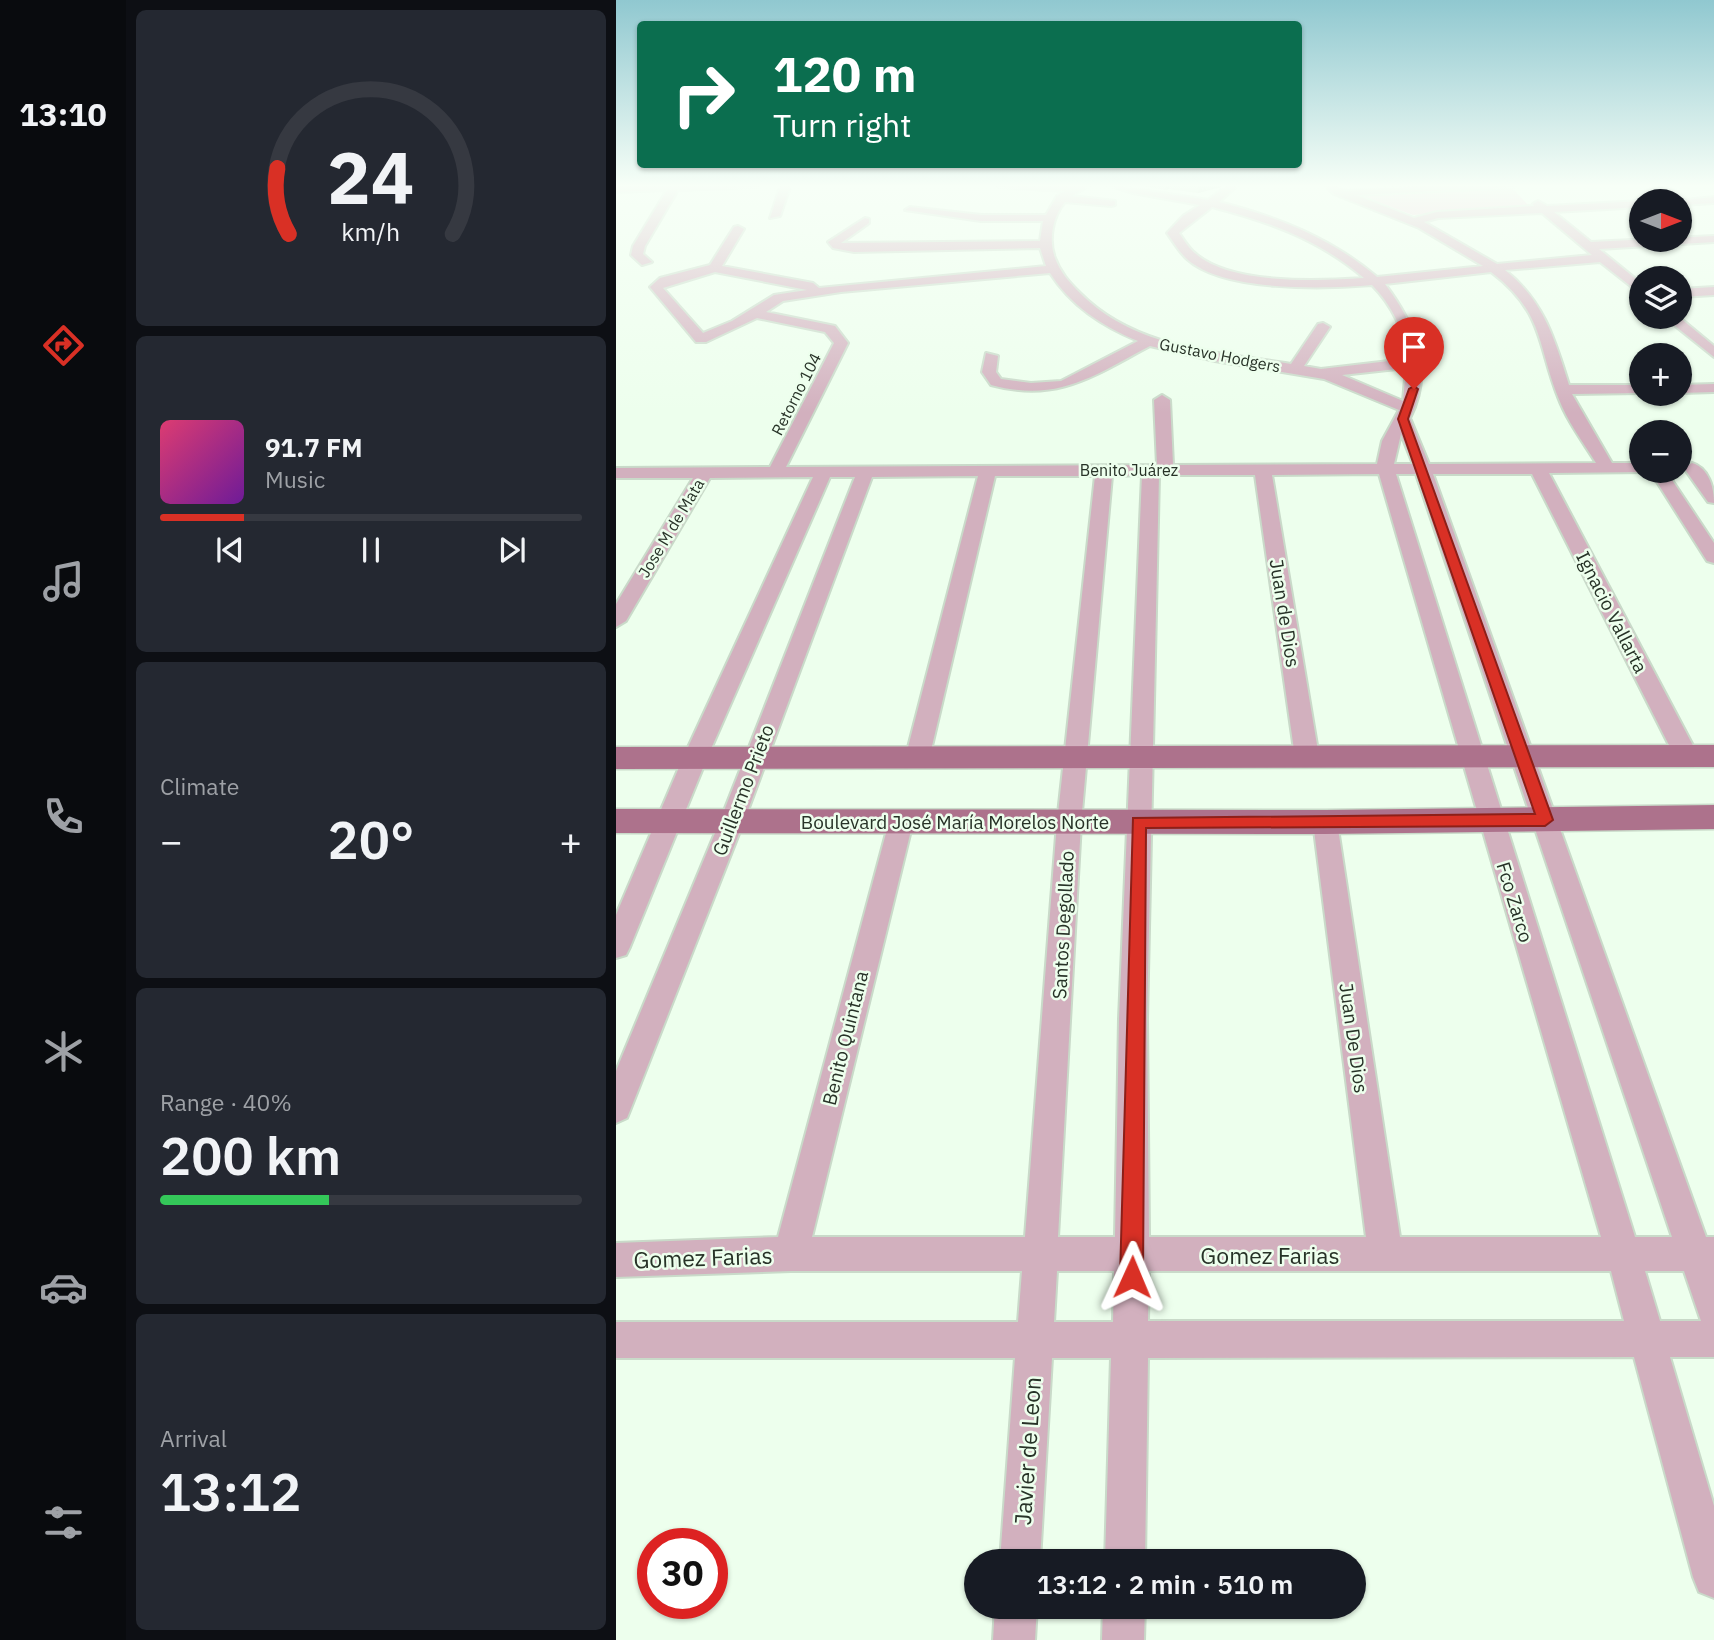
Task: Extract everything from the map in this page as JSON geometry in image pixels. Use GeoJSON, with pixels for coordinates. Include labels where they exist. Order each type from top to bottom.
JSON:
{"type":"FeatureCollection","features":[{"type":"Feature","properties":{"kind":"main road"},"geometry":{"type":"LineString","coordinates":[[616,758],[1700,755]]}},
{"type":"Feature","properties":{"kind":"main road","name":"Boulevard José María Morelos Norte"},"geometry":{"type":"LineString","coordinates":[[616,821],[1325,822],[1713,819]]}},
{"type":"Feature","properties":{"kind":"street"},"geometry":{"type":"LineString","coordinates":[[715,268],[719,261]]}},
{"type":"Feature","properties":{"kind":"street","name":"Gustavo Hodgers"},"geometry":{"type":"LineString","coordinates":[[1050,261],[1053,269],[1076,300],[1103,320],[1149,341],[1206,356],[1321,373],[1405,413]]}},
{"type":"Feature","properties":{"kind":"street"},"geometry":{"type":"LineString","coordinates":[[1194,261],[1239,275],[1301,284],[1377,280],[1575,261]]}},
{"type":"Feature","properties":{"kind":"street"},"geometry":{"type":"LineString","coordinates":[[1350,261],[1377,280],[1397,304],[1409,333],[1414,389],[1389,443],[1385,467]]}},
{"type":"Feature","properties":{"kind":"street"},"geometry":{"type":"LineString","coordinates":[[1482,261],[1515,289],[1540,319],[1554,351],[1562,390],[1607,468]]}},
{"type":"Feature","properties":{"kind":"street"},"geometry":{"type":"LineString","coordinates":[[1606,261],[1629,280]]}},
{"type":"Feature","properties":{"kind":"street"},"geometry":{"type":"LineString","coordinates":[[800,285],[754,313],[701,339],[656,291],[659,284],[715,268],[800,285],[841,288]]}},
{"type":"Feature","properties":{"kind":"street"},"geometry":{"type":"LineString","coordinates":[[779,298],[841,288],[1053,269]]}},
{"type":"Feature","properties":{"kind":"street"},"geometry":{"type":"LineString","coordinates":[[1692,292],[1714,291]]}},
{"type":"Feature","properties":{"kind":"street","name":"Retorno 104"},"geometry":{"type":"LineString","coordinates":[[754,313],[830,329],[841,343],[776,471]]}},
{"type":"Feature","properties":{"kind":"street"},"geometry":{"type":"LineString","coordinates":[[1294,370],[1323,327]]}},
{"type":"Feature","properties":{"kind":"street"},"geometry":{"type":"LineString","coordinates":[[1685,329],[1714,353]]}},
{"type":"Feature","properties":{"kind":"street"},"geometry":{"type":"LineString","coordinates":[[991,356],[989,372],[996,382],[1012,387],[1052,388],[1066,384],[1149,341]]}},
{"type":"Feature","properties":{"kind":"street"},"geometry":{"type":"LineString","coordinates":[[1321,373],[1413,363]]}},
{"type":"Feature","properties":{"kind":"street"},"geometry":{"type":"LineString","coordinates":[[1692,388],[1714,388]]}},
{"type":"Feature","properties":{"kind":"street"},"geometry":{"type":"LineString","coordinates":[[1562,390],[1629,389]]}},
{"type":"Feature","properties":{"kind":"street"},"geometry":{"type":"LineString","coordinates":[[1125,1549],[1132,1256],[1133,1019],[1139,822],[1162,400]]}},
{"type":"Feature","properties":{"kind":"street"},"geometry":{"type":"LineString","coordinates":[[1405,413],[1545,820],[1705,1254],[1714,1309]]}},
{"type":"Feature","properties":{"kind":"street","name":"Fco Zarco"},"geometry":{"type":"LineString","coordinates":[[1385,467],[1623,1254],[1714,1577]]}},
{"type":"Feature","properties":{"kind":"street"},"geometry":{"type":"LineString","coordinates":[[1692,468],[1714,467]]}},
{"type":"Feature","properties":{"kind":"street","name":"Ignacio Vallarta"},"geometry":{"type":"LineString","coordinates":[[1538,468],[1700,755]]}},
{"type":"Feature","properties":{"kind":"street","name":"Benito Juárez"},"geometry":{"type":"LineString","coordinates":[[616,472],[1629,468]]}},
{"type":"Feature","properties":{"kind":"street","name":"Juan de Dios"},"geometry":{"type":"LineString","coordinates":[[1263,469],[1307,757]]}},
{"type":"Feature","properties":{"kind":"street"},"geometry":{"type":"LineString","coordinates":[[616,947],[695,758],[825,470]]}},
{"type":"Feature","properties":{"kind":"street","name":"Guillermo Prieto"},"geometry":{"type":"LineString","coordinates":[[616,1108],[732,821],[866,470]]}},
{"type":"Feature","properties":{"kind":"street"},"geometry":{"type":"LineString","coordinates":[[917,759],[988,470]]}},
{"type":"Feature","properties":{"kind":"street","name":"Santos Degollado"},"geometry":{"type":"LineString","coordinates":[[1035,1340],[1074,758],[1104,470]]}},
{"type":"Feature","properties":{"kind":"street","name":"Jose M de Mata"},"geometry":{"type":"LineString","coordinates":[[616,621],[705,471]]}},
{"type":"Feature","properties":{"kind":"street"},"geometry":{"type":"LineString","coordinates":[[1692,474],[1714,498]]}},
{"type":"Feature","properties":{"kind":"street"},"geometry":{"type":"LineString","coordinates":[[1666,483],[1714,556]]}},
{"type":"Feature","properties":{"kind":"street","name":"Benito Quintana"},"geometry":{"type":"LineString","coordinates":[[791,1254],[901,822]]}},
{"type":"Feature","properties":{"kind":"street","name":"Juan De Dios"},"geometry":{"type":"LineString","coordinates":[[1325,822],[1385,1254]]}},
{"type":"Feature","properties":{"kind":"street","name":"Gomez Farias"},"geometry":{"type":"LineString","coordinates":[[616,1260],[791,1254],[1705,1254]]}},
{"type":"Feature","properties":{"kind":"street"},"geometry":{"type":"LineString","coordinates":[[616,1340],[1714,1339]]}},
{"type":"Feature","properties":{"kind":"street","name":"Javier de Leon"},"geometry":{"type":"LineString","coordinates":[[1021,1549],[1035,1340]]}},
{"type":"Feature","properties":{"kind":"street"},"geometry":{"type":"LineString","coordinates":[[1014,1640],[1015,1619]]}},
{"type":"Feature","properties":{"kind":"street"},"geometry":{"type":"LineString","coordinates":[[1123,1640],[1124,1619]]}},
{"type":"Feature","properties":{"kind":"route"},"geometry":{"type":"LineString","coordinates":[[1132,1277],[1133,1019],[1139,822],[1545,820],[1403,419],[1414,389]]}}]}
